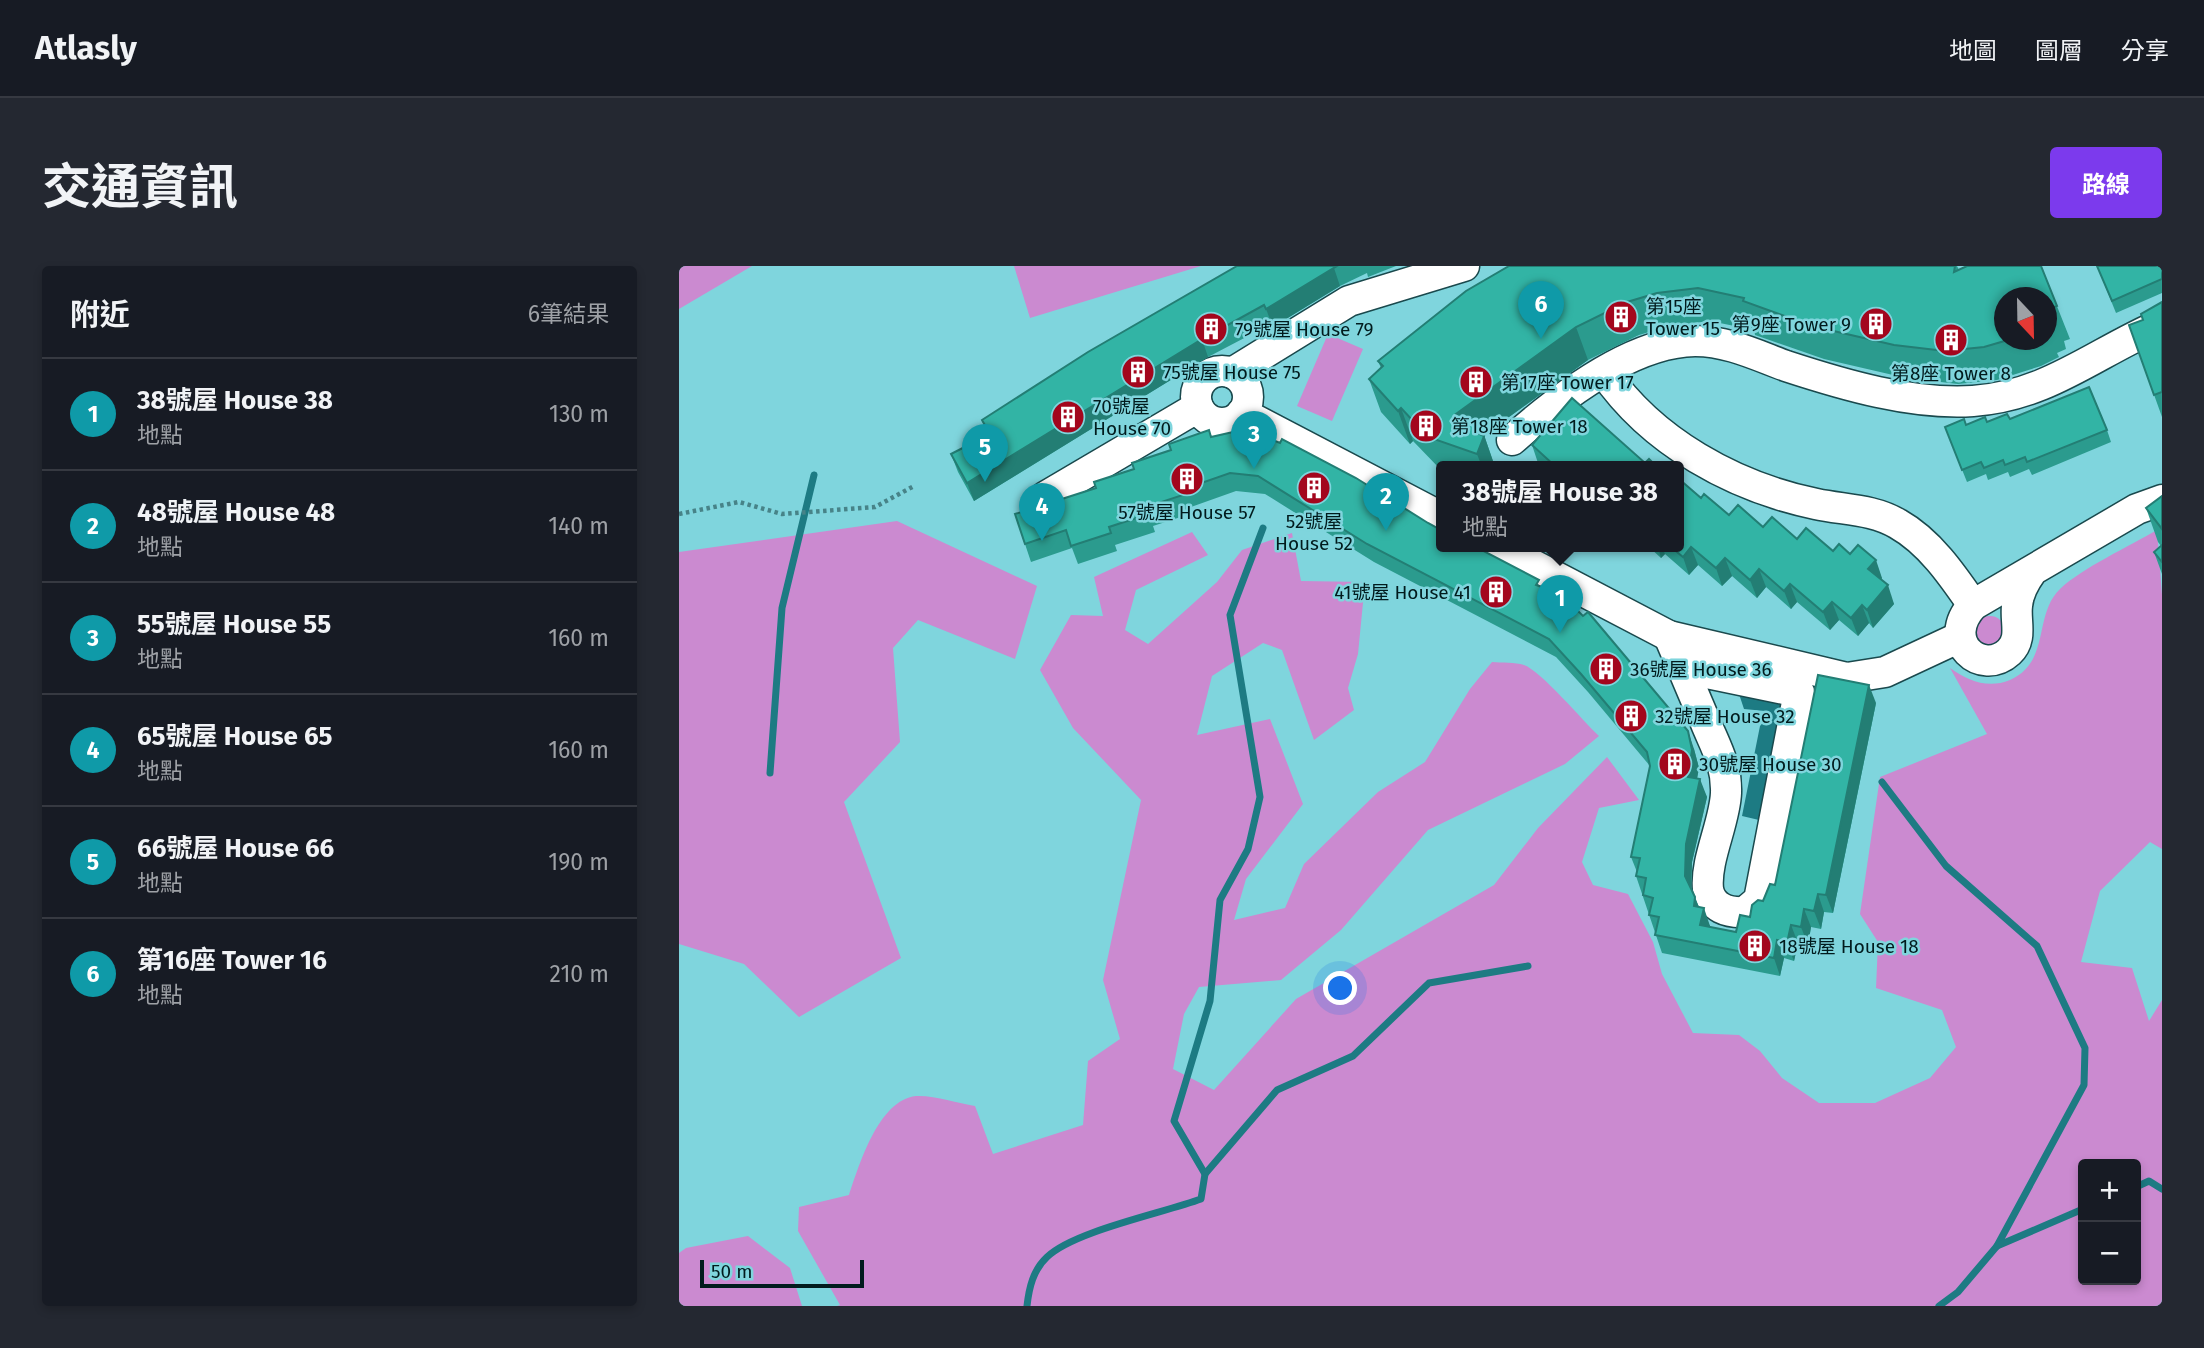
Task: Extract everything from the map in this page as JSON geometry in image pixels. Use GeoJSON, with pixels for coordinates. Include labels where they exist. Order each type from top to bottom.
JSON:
{"type":"FeatureCollection","features":[{"type":"Feature","properties":{"kind":"street"},"geometry":{"type":"LineString","coordinates":[[1232,373],[1244,383],[1247,391],[1242,413],[1227,422],[1210,420],[1198,407],[1196,398],[1201,382],[1215,372],[1232,373],[1349,301],[1464,266]]}},
{"type":"Feature","properties":{"kind":"street"},"geometry":{"type":"LineString","coordinates":[[1512,440],[1566,396],[1604,372],[1678,342],[1730,345],[1797,369],[1863,387],[1942,400],[1970,401],[2008,396],[2053,382],[2124,341],[2162,324]]}},
{"type":"Feature","properties":{"kind":"street"},"geometry":{"type":"LineString","coordinates":[[1604,372],[1623,399],[1645,420],[1670,440],[1725,473],[1785,496],[1865,511],[1898,523],[1945,566],[1973,606]]}},
{"type":"Feature","properties":{"kind":"street"},"geometry":{"type":"LineString","coordinates":[[1045,497],[1198,407]]}},
{"type":"Feature","properties":{"kind":"street"},"geometry":{"type":"LineString","coordinates":[[1242,413],[1436,514]]}},
{"type":"Feature","properties":{"kind":"street"},"geometry":{"type":"LineString","coordinates":[[2032,571],[2020,592],[2016,615],[2018,635],[2010,651],[1994,660],[1985,660],[1969,652],[1960,637],[1960,623],[1973,606],[2032,571],[2137,509],[2162,500]]}},
{"type":"Feature","properties":{"kind":"street"},"geometry":{"type":"LineString","coordinates":[[1509,552],[1669,636],[1847,678],[1885,672],[1960,637]]}},
{"type":"Feature","properties":{"kind":"street"},"geometry":{"type":"LineString","coordinates":[[1669,636],[1683,668],[1717,745],[1726,779],[1726,797],[1708,890],[1718,906],[1726,911],[1745,912],[1759,900],[1799,692],[1683,668]]}},
{"type":"Feature","properties":{"kind":"path"},"geometry":{"type":"LineString","coordinates":[[679,514],[739,502],[782,514],[875,507],[914,486]]}},
{"type":"Feature","properties":{"kind":"shaded area"},"geometry":{"type":"Polygon","coordinates":[[[679,266],[752,266],[679,309],[679,266]]]}},
{"type":"Feature","properties":{"kind":"shaded area"},"geometry":{"type":"Polygon","coordinates":[[[1014,266],[1201,266],[1030,318],[1014,266]]]}},
{"type":"Feature","properties":{"kind":"shaded area"},"geometry":{"type":"Polygon","coordinates":[[[1328,334],[1363,349],[1332,421],[1297,406],[1328,334]]]}},
{"type":"Feature","properties":{"kind":"shaded area"},"geometry":{"type":"Polygon","coordinates":[[[897,521],[1037,586],[1015,659],[918,620],[893,648],[900,742],[844,802],[901,958],[799,1017],[744,964],[679,944],[679,552],[897,521]]]}},
{"type":"Feature","properties":{"kind":"shaded area"},"geometry":{"type":"Polygon","coordinates":[[[2157,530],[2162,595],[2162,849],[2150,842],[2100,891],[2081,962],[2132,968],[2149,1021],[2162,1000],[2162,1306],[837,1306],[840,1305],[798,1231],[799,1207],[849,1195],[872,1136],[891,1109],[903,1100],[916,1096],[975,1106],[993,1154],[1083,1125],[1088,1061],[1120,1039],[1103,980],[1141,800],[1073,728],[1040,670],[1071,615],[1103,616],[1094,577],[1192,532],[1208,555],[1136,590],[1125,630],[1148,644],[1217,582],[1242,550],[1292,533],[1301,581],[1365,582],[1358,654],[1348,688],[1354,710],[1314,740],[1282,650],[1263,643],[1212,676],[1197,735],[1270,719],[1303,804],[1246,879],[1234,920],[1285,908],[1304,864],[1378,792],[1425,762],[1470,689],[1492,662],[1520,664],[1531,669],[1599,736],[1565,764],[1428,830],[1341,930],[1281,980],[1199,987],[1184,1014],[1173,1069],[1214,1090],[1296,999],[1494,885],[1538,828],[1607,757],[1639,800],[1599,808],[1582,862],[1593,885],[1628,894],[1653,942],[1662,974],[1693,1033],[1739,1035],[1760,1051],[1782,1078],[1819,1103],[1875,1103],[1930,1078],[1956,1047],[1942,1010],[1876,988],[1878,942],[1860,914],[1880,777],[1987,734],[1950,668],[1964,677],[1986,684],[2002,683],[2023,672],[2037,650],[2052,600],[2069,581],[2157,530]]]}},
{"type":"Feature","properties":{"kind":"shaded area"},"geometry":{"type":"Polygon","coordinates":[[[1990,616],[2001,620],[2005,631],[2001,642],[1990,646],[1979,642],[1975,631],[1979,620],[1990,616]]]}},
{"type":"Feature","properties":{"kind":"shaded area"},"geometry":{"type":"Polygon","coordinates":[[[748,1236],[790,1268],[802,1306],[679,1306],[679,1253],[686,1248],[748,1236]]]}},
{"type":"Feature","properties":{"kind":"water"},"geometry":{"type":"Polygon","coordinates":[[[1739,694],[1780,703],[1781,712],[1759,820],[1742,816],[1760,726],[1769,716],[1765,711],[1744,709],[1739,694]]]}},
{"type":"Feature","properties":{"kind":"building"},"geometry":{"type":"Polygon","coordinates":[[[1237,266],[1337,266],[1266,309],[1264,305],[1202,339],[967,483],[951,454],[990,434],[982,420],[1088,352],[1237,266]]]}},
{"type":"Feature","properties":{"kind":"building"},"geometry":{"type":"Polygon","coordinates":[[[1509,266],[1955,266],[1954,272],[1967,266],[2041,266],[2049,287],[1994,287],[1994,344],[1945,351],[1894,345],[1812,326],[1743,301],[1744,298],[1698,288],[1657,293],[1627,302],[1576,327],[1456,414],[1479,422],[1475,432],[1484,436],[1477,454],[1428,437],[1401,408],[1398,411],[1369,379],[1383,366],[1378,361],[1466,291],[1509,266]]]}},
{"type":"Feature","properties":{"kind":"building"},"geometry":{"type":"Polygon","coordinates":[[[2097,266],[2162,266],[2162,279],[2112,301],[2097,266]]]}},
{"type":"Feature","properties":{"kind":"building"},"geometry":{"type":"Polygon","coordinates":[[[2162,302],[2162,392],[2154,395],[2129,325],[2143,320],[2141,314],[2162,302]]]}},
{"type":"Feature","properties":{"kind":"building"},"geometry":{"type":"Polygon","coordinates":[[[2089,387],[2107,430],[2027,462],[2025,457],[2005,465],[2003,460],[1984,468],[1981,462],[1962,470],[1945,427],[1964,419],[1966,425],[1985,417],[1987,422],[2007,414],[2010,419],[2089,387]]]}},
{"type":"Feature","properties":{"kind":"building"},"geometry":{"type":"Polygon","coordinates":[[[1572,398],[1643,461],[1549,461],[1532,445],[1572,398]]]}},
{"type":"Feature","properties":{"kind":"building"},"geometry":{"type":"Polygon","coordinates":[[[1246,429],[1280,443],[1282,439],[1356,478],[1436,527],[1436,552],[1486,552],[1539,580],[1536,585],[1561,594],[1583,616],[1588,612],[1688,731],[1692,750],[1688,777],[1700,779],[1686,844],[1685,876],[1695,897],[1694,906],[1704,908],[1700,925],[1736,932],[1740,915],[1750,917],[1752,905],[1758,900],[1763,901],[1770,884],[1775,885],[1818,675],[1869,685],[1826,895],[1818,894],[1814,911],[1804,909],[1801,927],[1791,925],[1787,943],[1777,940],[1774,958],[1655,935],[1659,917],[1649,915],[1653,898],[1643,895],[1646,878],[1636,876],[1640,858],[1631,857],[1650,766],[1647,752],[1549,639],[1367,544],[1258,476],[1230,473],[1184,489],[1186,494],[1146,507],[1149,514],[1109,527],[1111,533],[1071,546],[1066,530],[1025,544],[1015,514],[1096,488],[1094,482],[1134,469],[1132,463],[1171,450],[1169,444],[1209,430],[1211,437],[1246,429]]]}},
{"type":"Feature","properties":{"kind":"building"},"geometry":{"type":"Polygon","coordinates":[[[1684,483],[1701,498],[1704,494],[1729,515],[1738,505],[1763,527],[1772,517],[1797,539],[1806,528],[1833,551],[1839,544],[1850,554],[1858,545],[1876,560],[1868,569],[1888,585],[1867,610],[1862,605],[1851,618],[1832,602],[1823,612],[1790,584],[1784,591],[1759,569],[1750,580],[1725,558],[1716,568],[1691,547],[1683,557],[1677,552],[1684,552],[1684,483]]]}},
{"type":"Feature","properties":{"kind":"building"},"geometry":{"type":"Polygon","coordinates":[[[2162,496],[2162,529],[2146,508],[2162,496]]]}},
{"type":"Feature","properties":{"kind":"building"},"geometry":{"type":"Polygon","coordinates":[[[2162,545],[2162,562],[2154,552],[2162,545]]]}},
{"type":"Feature","properties":{"kind":"waterway"},"geometry":{"type":"LineString","coordinates":[[770,773],[782,608],[814,475]]}},
{"type":"Feature","properties":{"kind":"waterway"},"geometry":{"type":"LineString","coordinates":[[1205,1174],[1174,1121],[1210,1001],[1220,900],[1248,849],[1260,797],[1230,615],[1263,528]]}},
{"type":"Feature","properties":{"kind":"waterway"},"geometry":{"type":"LineString","coordinates":[[1882,782],[1946,866],[2037,946],[2085,1048],[2084,1085],[1997,1246]]}},
{"type":"Feature","properties":{"kind":"waterway"},"geometry":{"type":"LineString","coordinates":[[1027,1306],[1033,1280],[1047,1257],[1077,1239],[1098,1231],[1201,1199],[1205,1174],[1277,1090],[1353,1056],[1429,983],[1528,966]]}},
{"type":"Feature","properties":{"kind":"waterway"},"geometry":{"type":"LineString","coordinates":[[2141,1185],[2149,1181],[2162,1189]]}},
{"type":"Feature","properties":{"kind":"waterway"},"geometry":{"type":"LineString","coordinates":[[1939,1306],[1958,1292],[1997,1246],[2078,1211]]}},
{"type":"Feature","properties":{"kind":"place","name":"第15座 Tower 15"},"geometry":{"type":"Point","coordinates":[1621,317]}},
{"type":"Feature","properties":{"kind":"place","name":"第9座 Tower 9"},"geometry":{"type":"Point","coordinates":[1876,324]}},
{"type":"Feature","properties":{"kind":"place","name":"79號屋 House 79"},"geometry":{"type":"Point","coordinates":[1211,329]}},
{"type":"Feature","properties":{"kind":"place","name":"第16座 Tower 16"},"geometry":{"type":"Point","coordinates":[1541,339]}},
{"type":"Feature","properties":{"kind":"place","name":"第8座 Tower 8"},"geometry":{"type":"Point","coordinates":[1951,340]}},
{"type":"Feature","properties":{"kind":"place","name":"75號屋 House 75"},"geometry":{"type":"Point","coordinates":[1138,372]}},
{"type":"Feature","properties":{"kind":"place","name":"第17座 Tower 17"},"geometry":{"type":"Point","coordinates":[1476,382]}},
{"type":"Feature","properties":{"kind":"place","name":"70號屋 House 70"},"geometry":{"type":"Point","coordinates":[1068,417]}},
{"type":"Feature","properties":{"kind":"place","name":"第18座 Tower 18"},"geometry":{"type":"Point","coordinates":[1426,426]}},
{"type":"Feature","properties":{"kind":"place","name":"55號屋 House 55"},"geometry":{"type":"Point","coordinates":[1254,469]}},
{"type":"Feature","properties":{"kind":"place","name":"57號屋 House 57"},"geometry":{"type":"Point","coordinates":[1187,479]}},
{"type":"Feature","properties":{"kind":"place","name":"66號屋 House 66"},"geometry":{"type":"Point","coordinates":[985,482]}},
{"type":"Feature","properties":{"kind":"place","name":"52號屋 House 52"},"geometry":{"type":"Point","coordinates":[1314,488]}},
{"type":"Feature","properties":{"kind":"place","name":"48號屋 House 48"},"geometry":{"type":"Point","coordinates":[1386,531]}},
{"type":"Feature","properties":{"kind":"place","name":"65號屋 House 65"},"geometry":{"type":"Point","coordinates":[1042,541]}},
{"type":"Feature","properties":{"kind":"place","name":"41號屋 House 41"},"geometry":{"type":"Point","coordinates":[1496,592]}},
{"type":"Feature","properties":{"kind":"place","name":"38號屋 House 38"},"geometry":{"type":"Point","coordinates":[1560,633]}},
{"type":"Feature","properties":{"kind":"place","name":"36號屋 House 36"},"geometry":{"type":"Point","coordinates":[1606,669]}},
{"type":"Feature","properties":{"kind":"place","name":"32號屋 House 32"},"geometry":{"type":"Point","coordinates":[1631,716]}},
{"type":"Feature","properties":{"kind":"place","name":"30號屋 House 30"},"geometry":{"type":"Point","coordinates":[1675,764]}},
{"type":"Feature","properties":{"kind":"place","name":"18號屋 House 18"},"geometry":{"type":"Point","coordinates":[1755,946]}}]}
